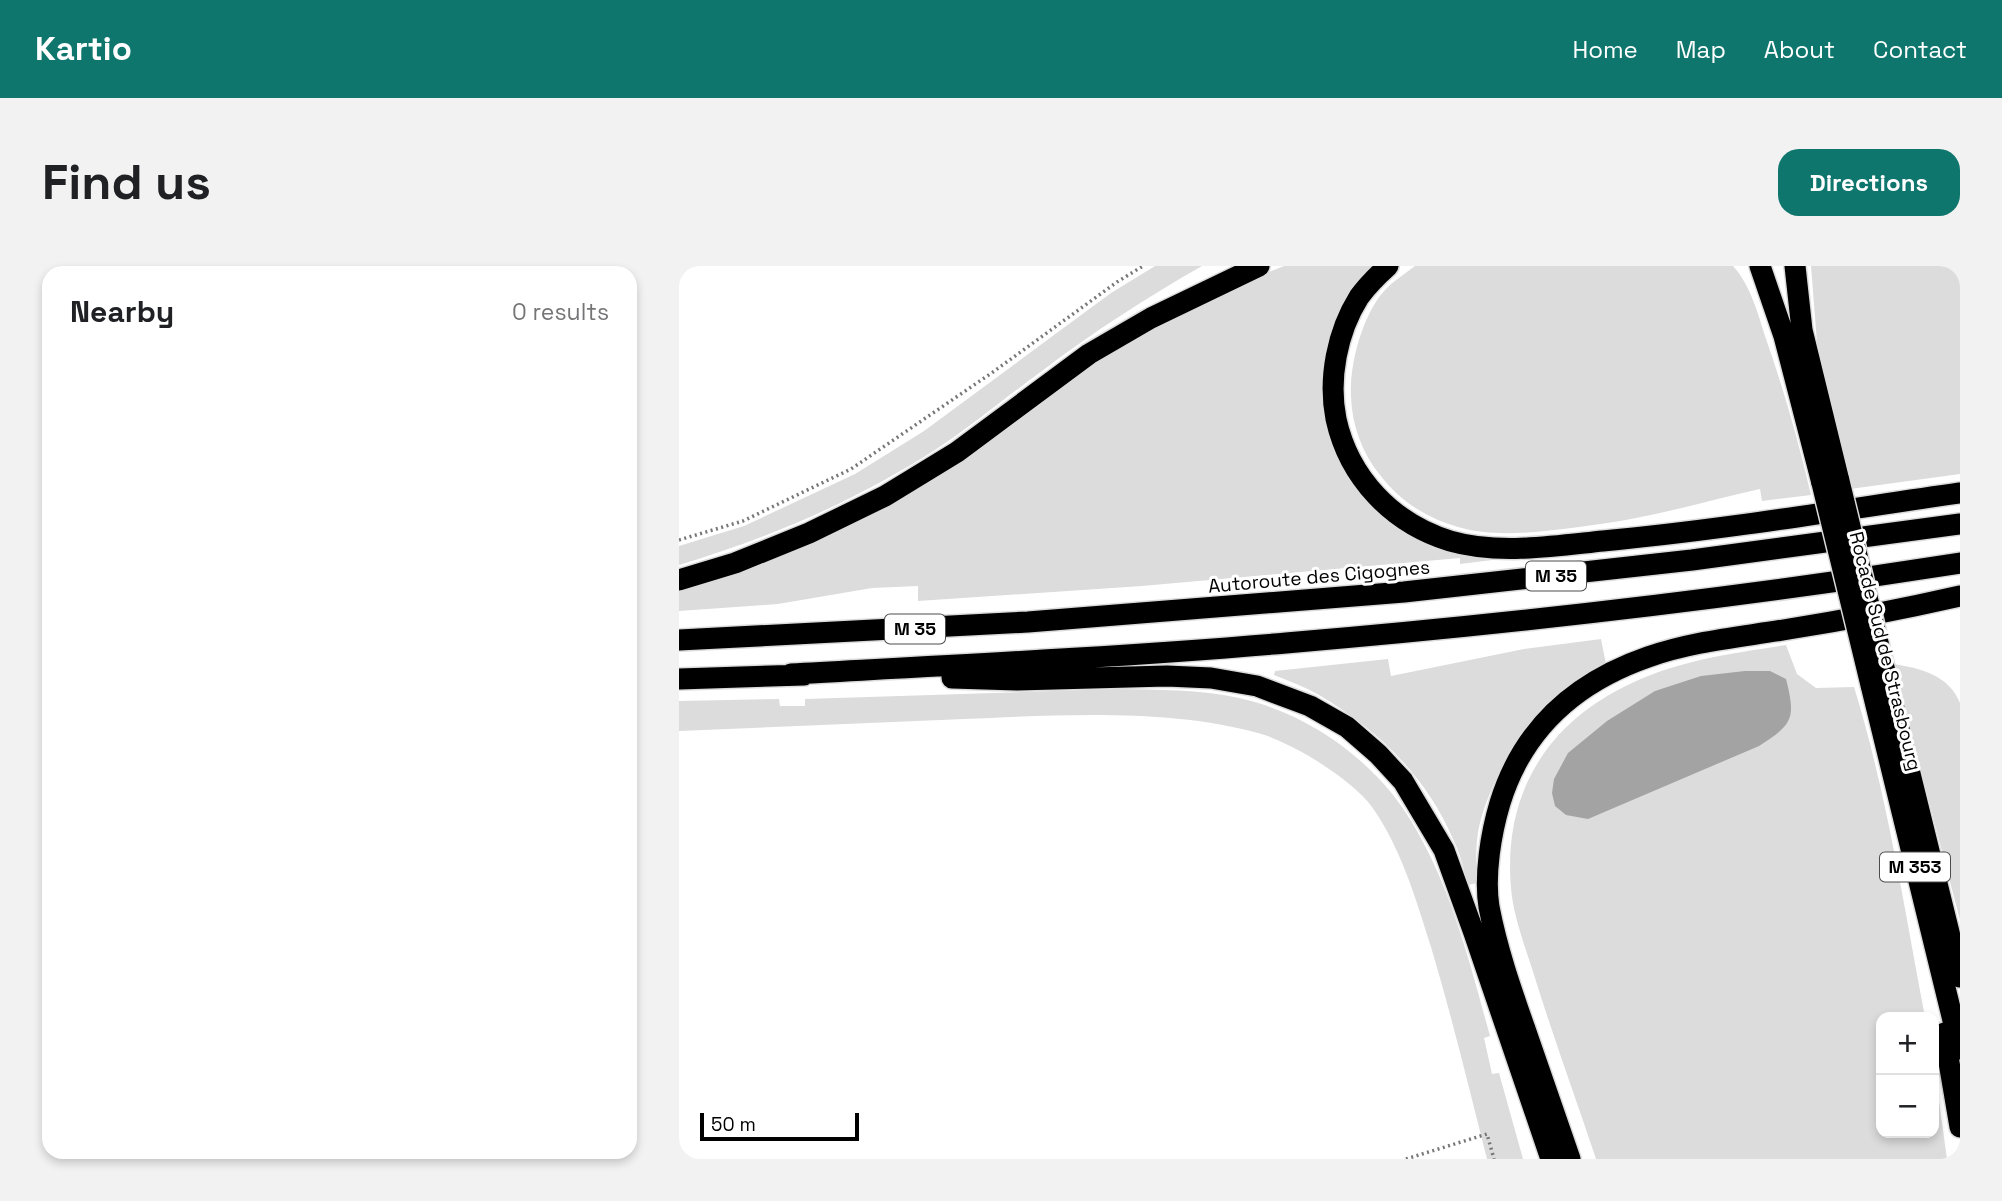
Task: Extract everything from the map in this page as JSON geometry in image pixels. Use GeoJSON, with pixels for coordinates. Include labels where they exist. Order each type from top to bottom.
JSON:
{"type":"FeatureCollection","features":[{"type":"Feature","properties":{"kind":"highway"},"geometry":{"type":"LineString","coordinates":[[679,580],[735,563],[809,533],[885,496],[957,452],[1089,354],[1151,318],[1259,266]]}},
{"type":"Feature","properties":{"kind":"highway"},"geometry":{"type":"LineString","coordinates":[[1388,266],[1360,296],[1346,324],[1337,352],[1334,407],[1347,453],[1359,476],[1376,497],[1423,531],[1452,541],[1483,547],[1554,545],[1646,536],[1960,493]]}},
{"type":"Feature","properties":{"kind":"highway","name":"Rocade Sud de Strasbourg"},"geometry":{"type":"LineString","coordinates":[[1760,266],[1830,482]]}},
{"type":"Feature","properties":{"kind":"highway","name":"Rocade Sud de Strasbourg"},"geometry":{"type":"LineString","coordinates":[[1795,266],[1802,330],[1830,482],[1880,684],[1960,977]]}},
{"type":"Feature","properties":{"kind":"highway","name":"Autoroute des Cigognes"},"geometry":{"type":"LineString","coordinates":[[679,640],[1028,622],[1404,592],[1678,562],[1960,524]]}},
{"type":"Feature","properties":{"kind":"highway","name":"M 35"},"geometry":{"type":"LineString","coordinates":[[679,679],[1093,658],[1409,632],[1789,588],[1960,563]]}},
{"type":"Feature","properties":{"kind":"highway"},"geometry":{"type":"LineString","coordinates":[[1570,1159],[1500,955],[1489,904],[1493,825],[1506,785],[1540,725],[1573,695],[1609,672],[1650,656],[1695,645],[1890,612],[1960,596]]}},
{"type":"Feature","properties":{"kind":"highway"},"geometry":{"type":"LineString","coordinates":[[791,674],[1017,680],[1154,676],[1212,678],[1257,686],[1310,706],[1347,727],[1403,781],[1444,850],[1551,1159]]}},
{"type":"Feature","properties":{"kind":"highway","name":"Rocade Sud de Strasbourg"},"geometry":{"type":"LineString","coordinates":[[1880,684],[1922,898],[1960,1049]]}},
{"type":"Feature","properties":{"kind":"highway"},"geometry":{"type":"LineString","coordinates":[[1922,898],[1960,1127]]}},
{"type":"Feature","properties":{"kind":"highway"},"geometry":{"type":"LineString","coordinates":[[1501,1014],[1539,1159]]}},
{"type":"Feature","properties":{"kind":"highway"},"geometry":{"type":"LineString","coordinates":[[1552,1105],[1578,1159]]}},
{"type":"Feature","properties":{"kind":"path"},"geometry":{"type":"LineString","coordinates":[[679,541],[743,522],[851,469],[1143,266]]}},
{"type":"Feature","properties":{"kind":"path"},"geometry":{"type":"LineString","coordinates":[[1406,1159],[1487,1134],[1494,1159]]}},
{"type":"Feature","properties":{"kind":"shaded area"},"geometry":{"type":"Polygon","coordinates":[[[1155,266],[1202,266],[1100,329],[962,431],[904,469],[842,502],[779,530],[679,565],[679,546],[744,526],[855,474],[924,431],[1111,293],[1155,266]]]}},
{"type":"Feature","properties":{"kind":"shaded area"},"geometry":{"type":"Polygon","coordinates":[[[1284,266],[1372,266],[1355,285],[1342,307],[1325,357],[1324,410],[1329,435],[1338,459],[1354,485],[1386,519],[1425,544],[1455,553],[1509,558],[1460,564],[1460,558],[1142,586],[918,601],[918,586],[872,588],[778,604],[679,611],[679,589],[884,507],[945,471],[1069,380],[1127,342],[1240,283],[1284,266]]]}},
{"type":"Feature","properties":{"kind":"shaded area"},"geometry":{"type":"Polygon","coordinates":[[[1415,266],[1733,266],[1745,282],[1757,310],[1791,417],[1811,495],[1762,501],[1760,489],[1629,519],[1518,533],[1458,527],[1425,513],[1396,493],[1368,457],[1353,418],[1351,397],[1356,353],[1373,307],[1390,285],[1415,266]]]}},
{"type":"Feature","properties":{"kind":"shaded area"},"geometry":{"type":"Polygon","coordinates":[[[1811,266],[1960,266],[1960,474],[1850,489],[1817,343],[1811,266]]]}},
{"type":"Feature","properties":{"kind":"shaded area"},"geometry":{"type":"Polygon","coordinates":[[[1601,639],[1606,664],[1574,683],[1551,703],[1525,732],[1503,765],[1479,827],[1476,851],[1477,883],[1468,885],[1458,850],[1442,816],[1398,756],[1340,708],[1314,692],[1274,675],[1275,671],[1388,659],[1391,676],[1524,649],[1601,639]]]}},
{"type":"Feature","properties":{"kind":"shaded area"},"geometry":{"type":"Polygon","coordinates":[[[1786,645],[1797,674],[1816,688],[1854,687],[1876,768],[1894,851],[1924,1012],[1876,1012],[1876,1138],[1939,1138],[1939,1101],[1947,1159],[1596,1159],[1542,1001],[1514,907],[1510,862],[1513,828],[1521,797],[1534,769],[1552,743],[1574,720],[1601,700],[1632,683],[1669,668],[1786,645]]]}},
{"type":"Feature","properties":{"kind":"shaded area"},"geometry":{"type":"Polygon","coordinates":[[[1893,664],[1933,674],[1949,686],[1960,703],[1960,920],[1893,664]]]}},
{"type":"Feature","properties":{"kind":"shaded area"},"geometry":{"type":"Polygon","coordinates":[[[1770,671],[1786,679],[1791,712],[1779,732],[1759,746],[1588,819],[1566,815],[1555,806],[1552,793],[1554,779],[1568,753],[1607,721],[1655,691],[1701,676],[1770,671]]]}},
{"type":"Feature","properties":{"kind":"shaded area"},"geometry":{"type":"Polygon","coordinates":[[[1117,689],[1209,693],[1266,706],[1293,716],[1342,746],[1384,785],[1417,831],[1451,905],[1490,1036],[1484,1038],[1492,1074],[1499,1073],[1523,1159],[1487,1159],[1420,911],[1407,874],[1382,823],[1363,796],[1350,785],[1287,744],[1258,733],[1223,725],[1112,715],[679,731],[679,701],[779,699],[780,706],[805,706],[805,699],[1117,689]]]}}]}
